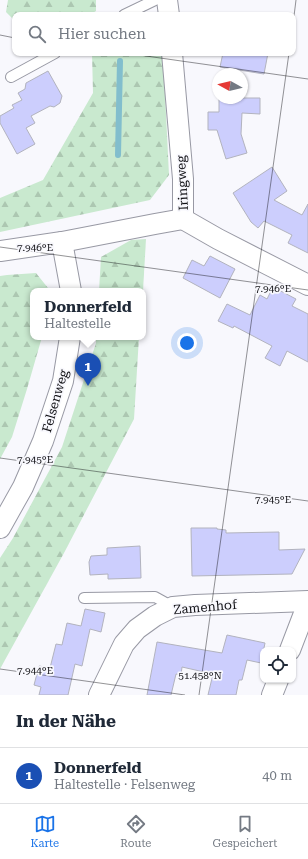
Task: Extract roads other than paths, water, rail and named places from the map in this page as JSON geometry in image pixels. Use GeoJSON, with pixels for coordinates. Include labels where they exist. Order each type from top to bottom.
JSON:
{"type":"FeatureCollection","features":[{"type":"Feature","properties":{"kind":"street"},"geometry":{"type":"LineString","coordinates":[[168,0],[169,12]]}},
{"type":"Feature","properties":{"kind":"street","name":"Iringweg"},"geometry":{"type":"LineString","coordinates":[[172,56],[183,179],[183,219],[218,239],[308,285]]}},
{"type":"Feature","properties":{"kind":"street"},"geometry":{"type":"LineString","coordinates":[[0,251],[62,242],[183,219]]}},
{"type":"Feature","properties":{"kind":"street"},"geometry":{"type":"LineString","coordinates":[[62,242],[70,288]]}},
{"type":"Feature","properties":{"kind":"street","name":"Felsenweg"},"geometry":{"type":"LineString","coordinates":[[0,528],[23,488],[43,441],[63,381],[70,340]]}},
{"type":"Feature","properties":{"kind":"street","name":"Zamenhof"},"geometry":{"type":"LineString","coordinates":[[99,695],[124,644],[128,639],[137,629],[155,616],[174,607],[308,602],[291,647]]}},
{"type":"Feature","properties":{"kind":"street"},"geometry":{"type":"LineString","coordinates":[[272,695],[277,683]]}},
{"type":"Feature","properties":{"kind":"lane"},"geometry":{"type":"LineString","coordinates":[[130,12],[155,0]]}},
{"type":"Feature","properties":{"kind":"lane"},"geometry":{"type":"LineString","coordinates":[[11,77],[49,56]]}},
{"type":"Feature","properties":{"kind":"lane"},"geometry":{"type":"LineString","coordinates":[[84,598],[155,597],[174,607]]}},
{"type":"Feature","properties":{"kind":"waterway"},"geometry":{"type":"LineString","coordinates":[[118,155],[120,61]]}},
{"type":"Feature","properties":{"kind":"place","name":"Donnerfeld"},"geometry":{"type":"Point","coordinates":[88,386]}}]}
